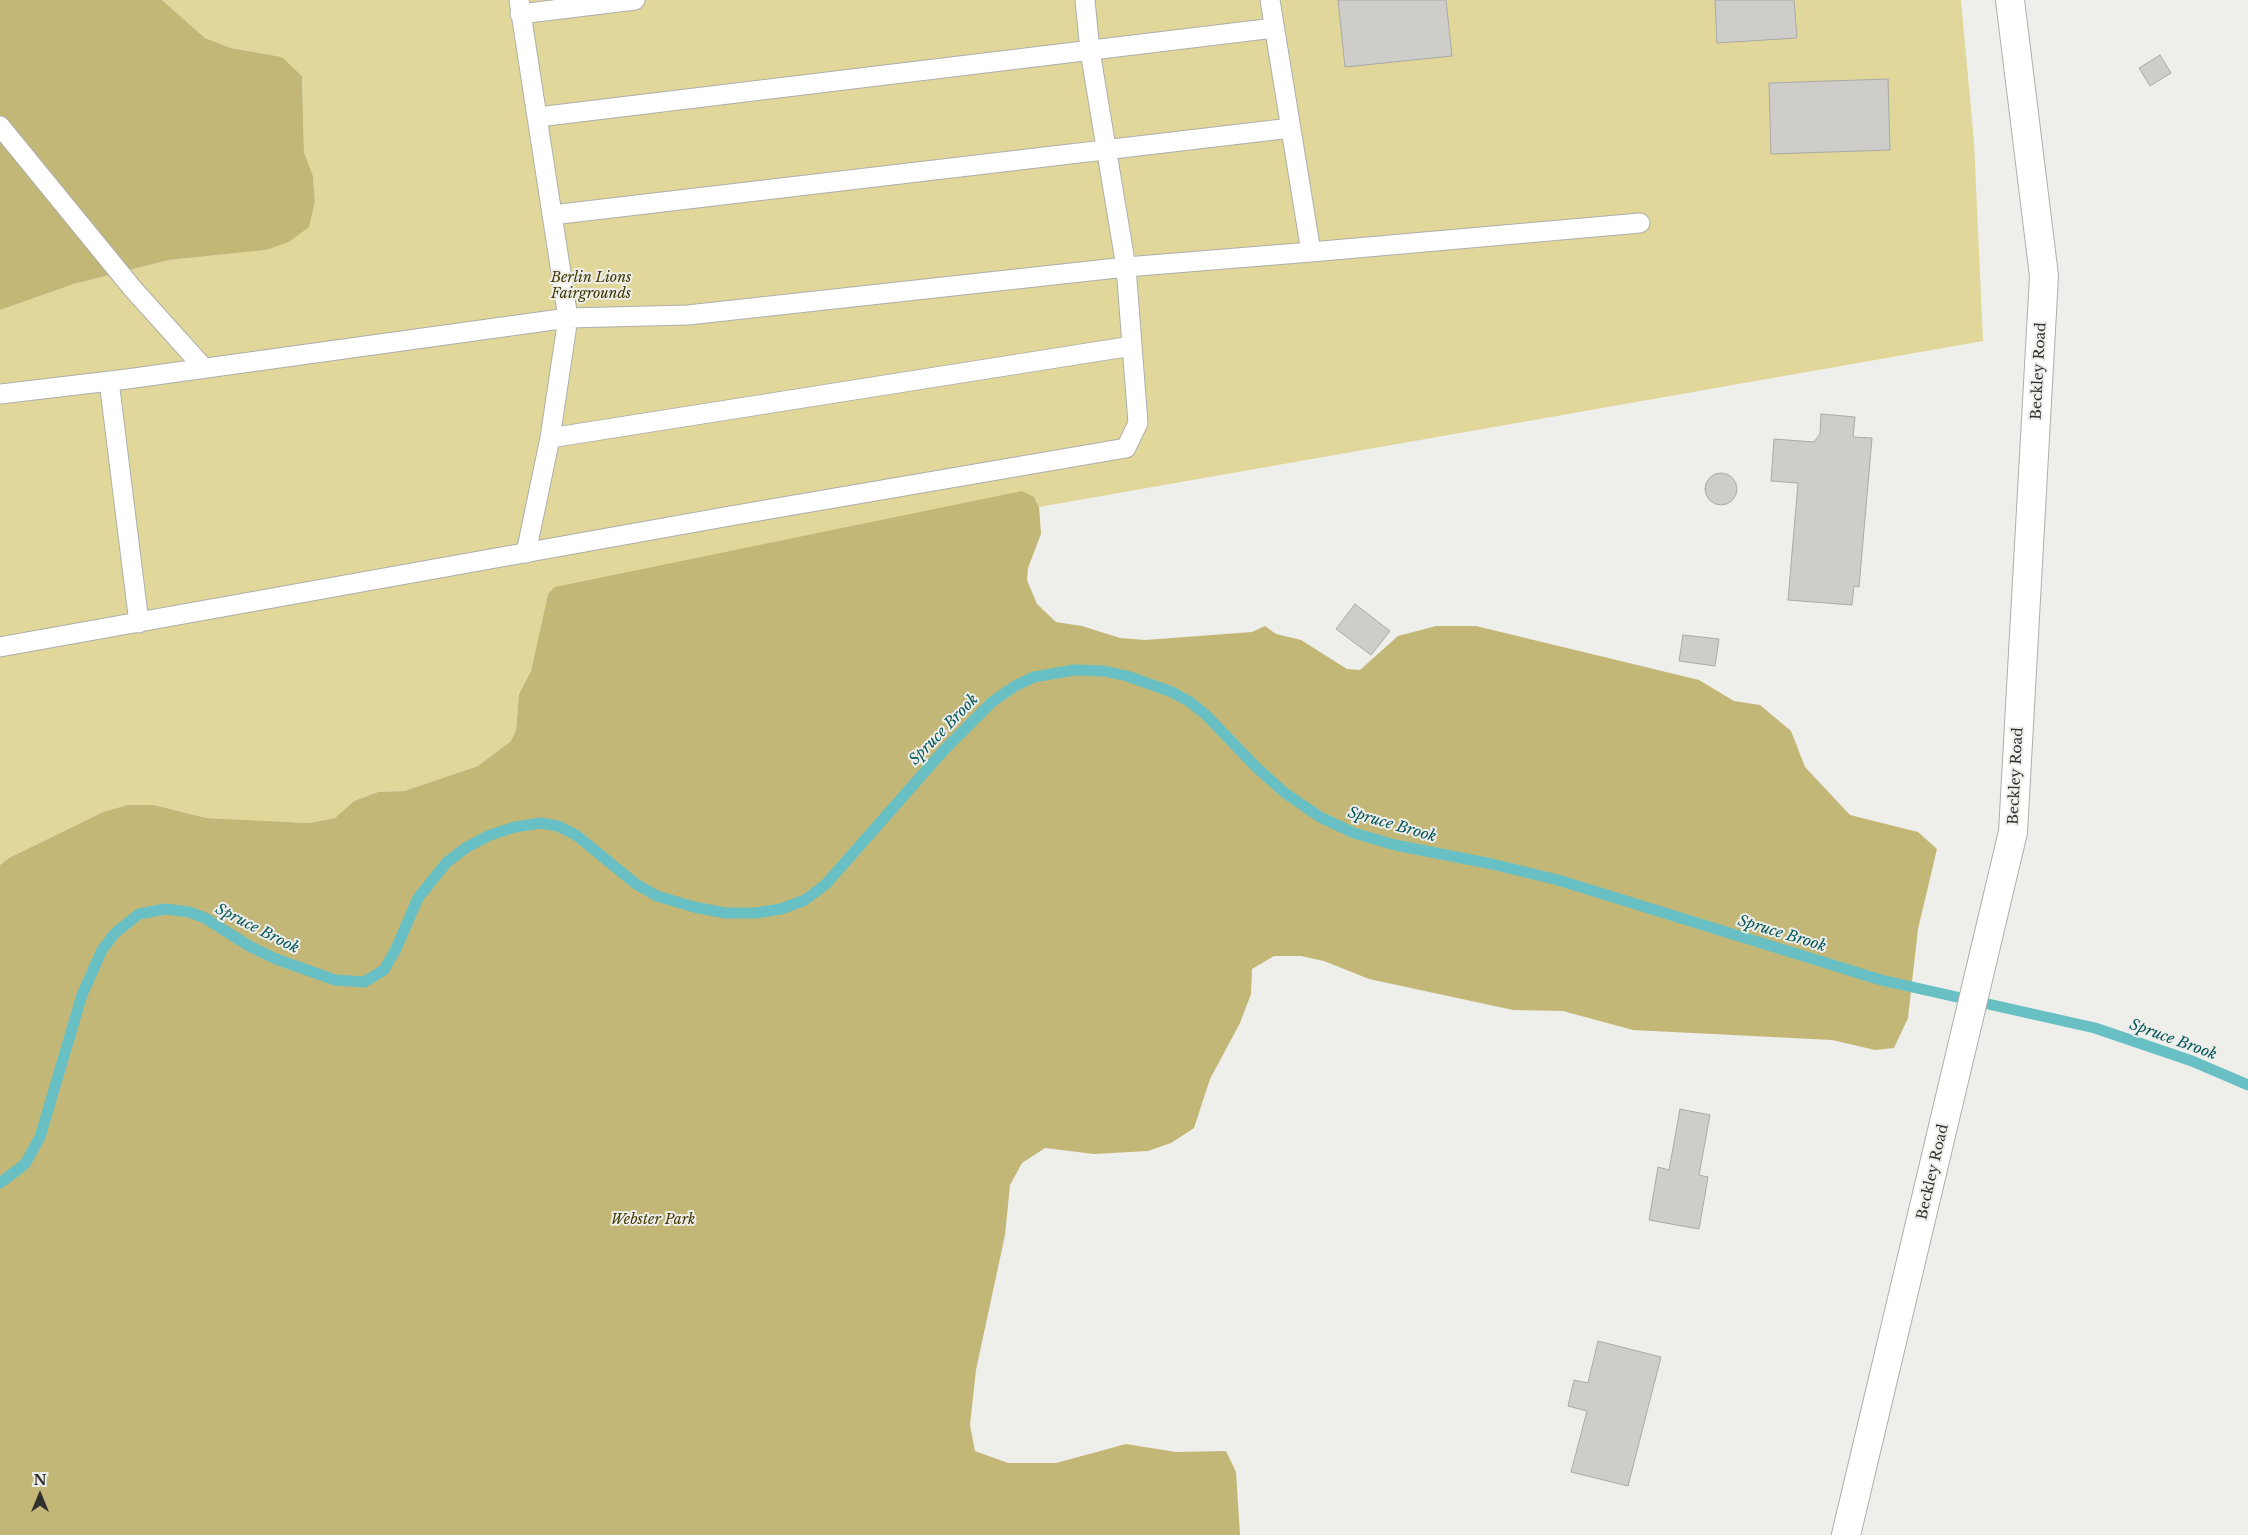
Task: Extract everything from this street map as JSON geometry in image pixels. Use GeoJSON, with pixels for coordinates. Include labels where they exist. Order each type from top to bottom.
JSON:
{"type":"FeatureCollection","features":[{"type":"Feature","properties":{"kind":"street","name":"Beckley Road"},"geometry":{"type":"LineString","coordinates":[[1846,1535],[2012,832],[2044,276],[2010,0]]}},
{"type":"Feature","properties":{"kind":"lane"},"geometry":{"type":"LineString","coordinates":[[526,553],[550,438],[568,318],[520,7],[635,0]]}},
{"type":"Feature","properties":{"kind":"lane"},"geometry":{"type":"LineString","coordinates":[[0,647],[1126,448],[1138,423],[1126,266],[1090,51],[1085,0]]}},
{"type":"Feature","properties":{"kind":"lane"},"geometry":{"type":"LineString","coordinates":[[1270,0],[1311,252]]}},
{"type":"Feature","properties":{"kind":"lane"},"geometry":{"type":"LineString","coordinates":[[538,117],[1274,28]]}},
{"type":"Feature","properties":{"kind":"lane"},"geometry":{"type":"LineString","coordinates":[[0,126],[132,289],[204,368]]}},
{"type":"Feature","properties":{"kind":"lane"},"geometry":{"type":"LineString","coordinates":[[552,215],[1291,128]]}},
{"type":"Feature","properties":{"kind":"lane"},"geometry":{"type":"LineString","coordinates":[[0,394],[109,381],[568,318],[688,315],[1126,266],[1640,223]]}},
{"type":"Feature","properties":{"kind":"lane"},"geometry":{"type":"LineString","coordinates":[[550,438],[1132,346]]}},
{"type":"Feature","properties":{"kind":"lane"},"geometry":{"type":"LineString","coordinates":[[109,381],[139,623]]}},
{"type":"Feature","properties":{"kind":"green space"},"geometry":{"type":"Polygon","coordinates":[[[0,0],[162,0],[205,38],[231,48],[282,57],[302,76],[304,152],[313,176],[315,202],[309,227],[289,242],[266,250],[169,260],[74,284],[0,310],[0,0]]]}},
{"type":"Feature","properties":{"kind":"green space","name":"Berlin Lions Fairgrounds"},"geometry":{"type":"Polygon","coordinates":[[[162,0],[1961,0],[1974,142],[1983,341],[1039,507],[1034,497],[548,594],[531,671],[519,694],[516,730],[511,741],[478,766],[404,791],[378,792],[354,801],[335,818],[309,823],[206,818],[154,805],[103,812],[9,858],[0,865],[0,310],[74,284],[169,260],[266,250],[309,227],[315,202],[313,176],[304,152],[302,76],[282,57],[231,48],[205,38],[162,0]]]}},
{"type":"Feature","properties":{"kind":"green space","name":"Webster Park"},"geometry":{"type":"Polygon","coordinates":[[[1022,491],[1034,497],[1039,507],[1041,534],[1028,568],[1027,580],[1037,604],[1056,622],[1082,626],[1120,638],[1145,640],[1252,632],[1265,626],[1276,634],[1301,640],[1347,669],[1360,670],[1398,636],[1436,626],[1476,626],[1699,680],[1734,701],[1760,705],[1791,731],[1805,767],[1850,815],[1918,832],[1937,849],[1918,929],[1908,1018],[1894,1048],[1875,1050],[1832,1040],[1633,1030],[1563,1011],[1513,1010],[1369,979],[1324,961],[1301,956],[1274,956],[1252,969],[1251,994],[1240,1023],[1210,1079],[1194,1128],[1171,1143],[1148,1151],[1094,1154],[1045,1148],[1022,1163],[1010,1185],[1005,1235],[976,1370],[970,1425],[975,1451],[1008,1463],[1056,1463],[1126,1444],[1176,1452],[1226,1451],[1236,1472],[1240,1535],[0,1535],[0,865],[9,858],[103,812],[128,805],[154,805],[206,818],[309,823],[335,818],[354,801],[378,792],[404,791],[478,766],[511,741],[516,730],[519,694],[531,671],[548,594],[555,587],[1022,491]]]}},
{"type":"Feature","properties":{"kind":"building"},"geometry":{"type":"Polygon","coordinates":[[[1338,0],[1446,0],[1452,56],[1345,67],[1338,0]]]}},
{"type":"Feature","properties":{"kind":"building"},"geometry":{"type":"Polygon","coordinates":[[[1715,0],[1794,0],[1797,38],[1717,43],[1715,0]]]}},
{"type":"Feature","properties":{"kind":"building"},"geometry":{"type":"Polygon","coordinates":[[[2160,55],[2171,73],[2150,86],[2139,68],[2160,55]]]}},
{"type":"Feature","properties":{"kind":"building"},"geometry":{"type":"Polygon","coordinates":[[[1888,79],[1890,150],[1771,154],[1769,83],[1888,79]]]}},
{"type":"Feature","properties":{"kind":"building"},"geometry":{"type":"Polygon","coordinates":[[[1821,414],[1855,417],[1853,437],[1872,438],[1859,587],[1854,586],[1852,605],[1788,600],[1798,483],[1771,481],[1774,439],[1814,442],[1820,434],[1821,414]]]}},
{"type":"Feature","properties":{"kind":"building"},"geometry":{"type":"Polygon","coordinates":[[[1721,473],[1727,474],[1732,478],[1736,483],[1736,495],[1732,500],[1727,504],[1721,505],[1715,504],[1710,500],[1706,495],[1705,489],[1706,483],[1710,478],[1715,474],[1721,473]]]}},
{"type":"Feature","properties":{"kind":"building"},"geometry":{"type":"Polygon","coordinates":[[[1355,604],[1390,631],[1371,655],[1336,629],[1355,604]]]}},
{"type":"Feature","properties":{"kind":"building"},"geometry":{"type":"Polygon","coordinates":[[[1683,635],[1719,639],[1715,666],[1679,661],[1683,635]]]}},
{"type":"Feature","properties":{"kind":"building"},"geometry":{"type":"Polygon","coordinates":[[[1680,1109],[1710,1115],[1699,1175],[1708,1177],[1699,1229],[1649,1220],[1658,1167],[1669,1170],[1680,1109]]]}},
{"type":"Feature","properties":{"kind":"building"},"geometry":{"type":"Polygon","coordinates":[[[1598,1341],[1661,1357],[1628,1486],[1571,1472],[1587,1411],[1568,1406],[1574,1380],[1588,1383],[1598,1341]]]}},
{"type":"Feature","properties":{"kind":"waterway","name":"Spruce Brook"},"geometry":{"type":"LineString","coordinates":[[0,1183],[25,1164],[40,1137],[82,995],[102,950],[115,933],[139,914],[165,909],[189,912],[205,918],[249,946],[276,959],[335,980],[364,982],[384,970],[396,949],[418,898],[447,862],[467,847],[490,835],[515,827],[541,823],[558,826],[576,835],[636,884],[657,896],[694,907],[725,913],[755,913],[781,909],[805,900],[826,884],[944,750],[992,702],[1015,686],[1034,677],[1074,670],[1104,671],[1127,676],[1172,692],[1190,702],[1206,715],[1256,767],[1285,793],[1320,817],[1354,833],[1395,845],[1492,864],[1558,880],[1881,980],[2095,1028],[2192,1061],[2248,1085]]}}]}
